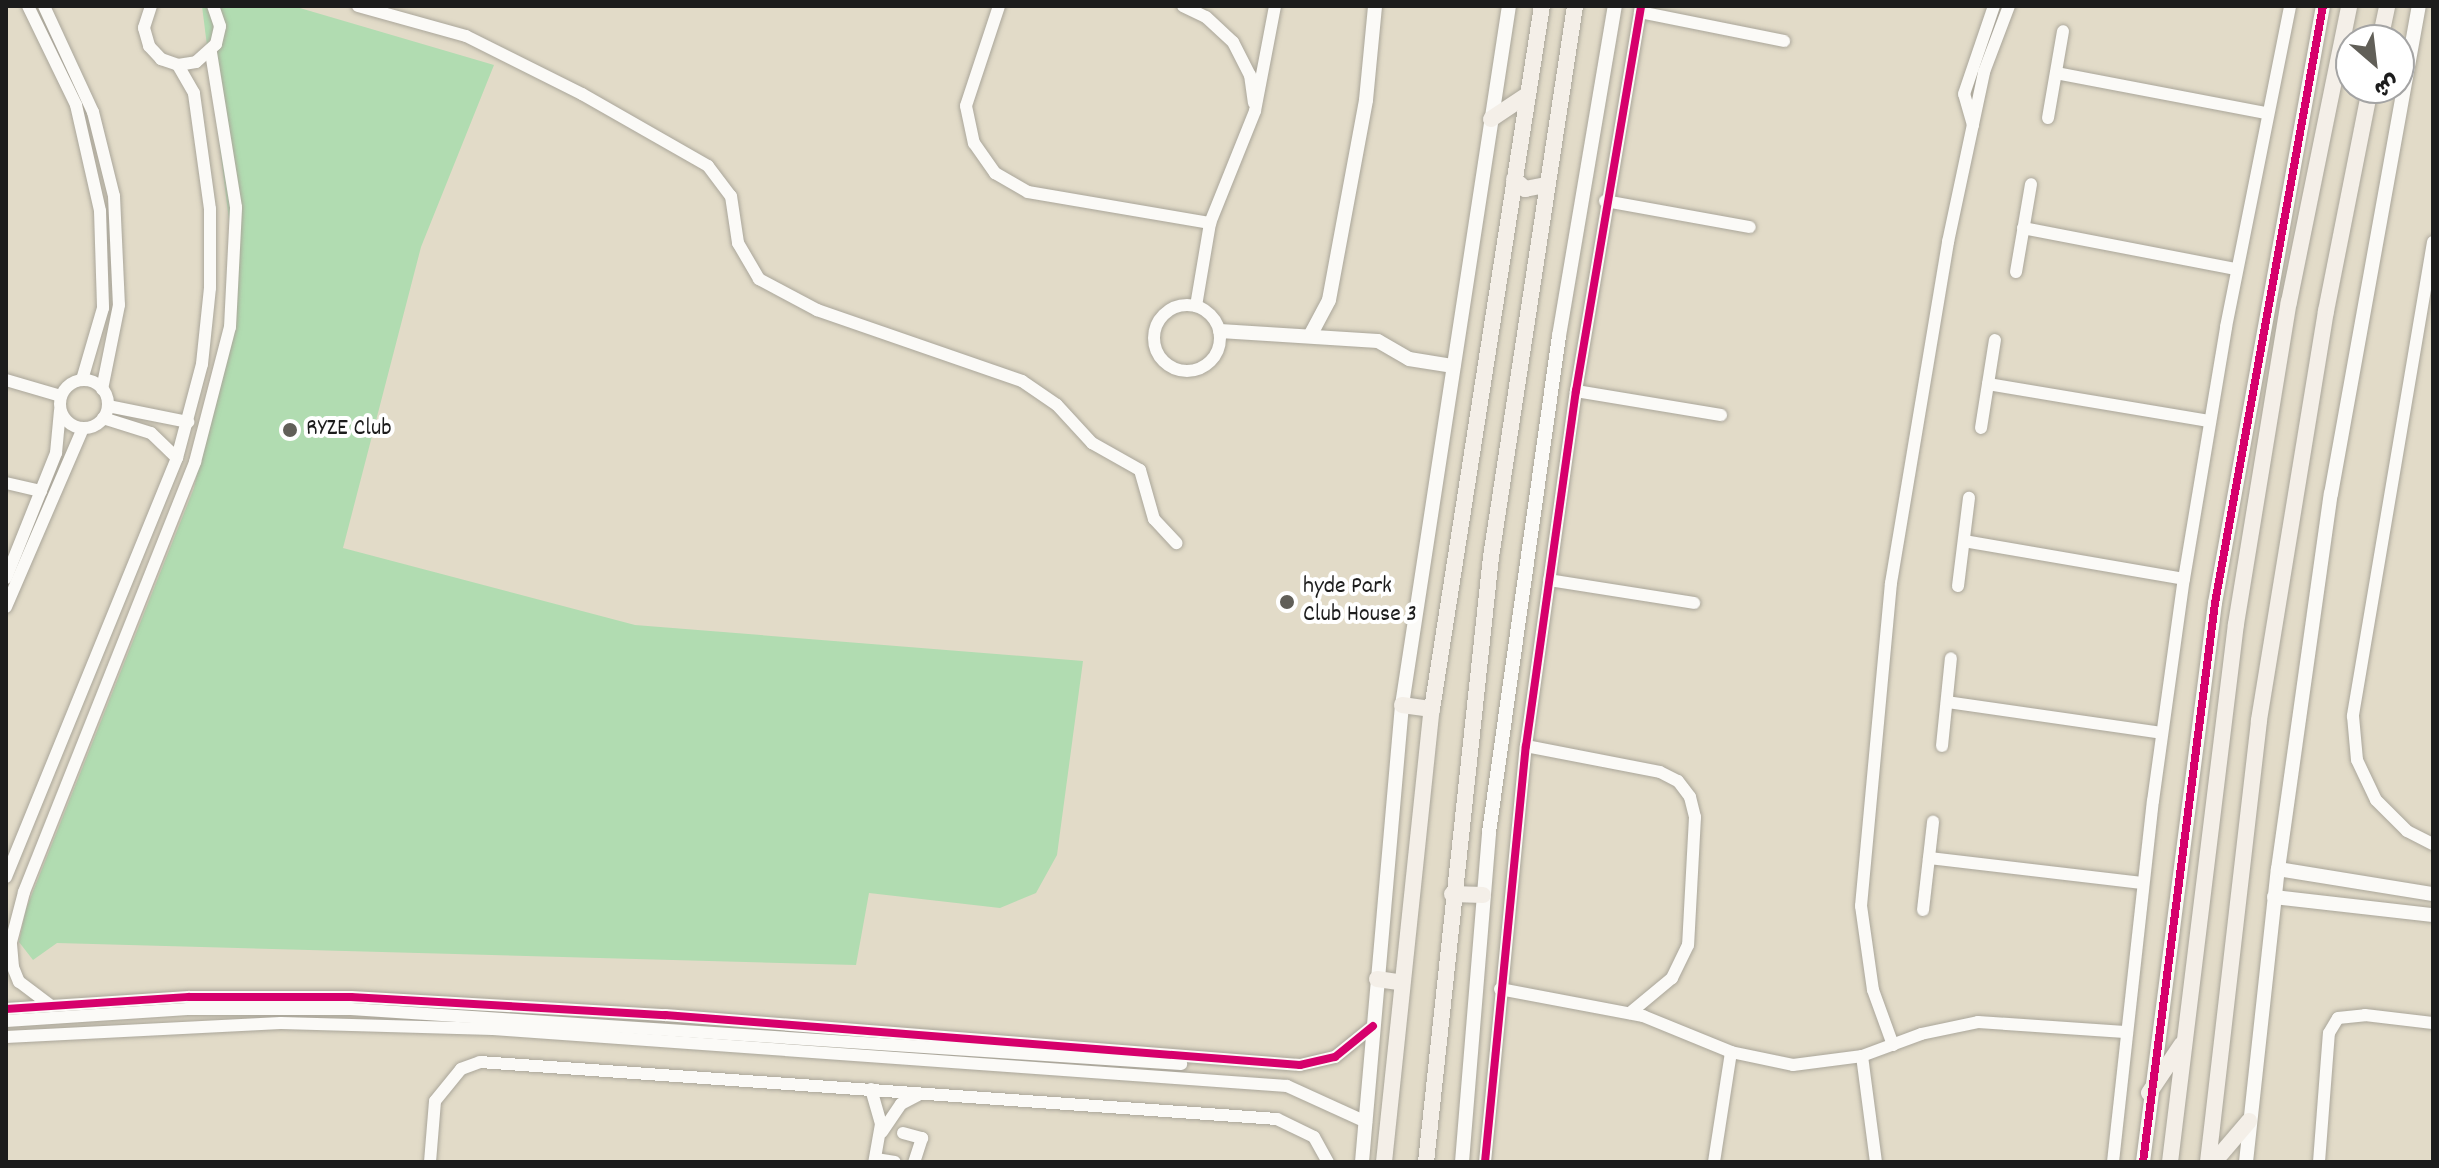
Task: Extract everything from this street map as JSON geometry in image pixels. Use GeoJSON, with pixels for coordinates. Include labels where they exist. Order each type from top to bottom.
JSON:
{"type":"FeatureCollection","features":[{"type":"Feature","properties":{"kind":"main road"},"geometry":{"type":"LineString","coordinates":[[1384,1162],[1399,982],[1432,709],[1542,6]]}},
{"type":"Feature","properties":{"kind":"main road"},"geometry":{"type":"LineString","coordinates":[[1426,1162],[1452,894],[1491,557],[1575,6]]}},
{"type":"Feature","properties":{"kind":"main road"},"geometry":{"type":"LineString","coordinates":[[2170,1162],[2183,1043],[2258,485],[2302,234],[2349,6]]}},
{"type":"Feature","properties":{"kind":"main road"},"geometry":{"type":"LineString","coordinates":[[1491,119],[1527,95]]}},
{"type":"Feature","properties":{"kind":"main road"},"geometry":{"type":"LineString","coordinates":[[2211,1162],[2259,720],[2326,311],[2367,104]]}},
{"type":"Feature","properties":{"kind":"main road"},"geometry":{"type":"LineString","coordinates":[[1514,179],[1525,189],[1546,185]]}},
{"type":"Feature","properties":{"kind":"main road"},"geometry":{"type":"LineString","coordinates":[[1507,219],[1523,217],[1539,233]]}},
{"type":"Feature","properties":{"kind":"main road"},"geometry":{"type":"LineString","coordinates":[[1402,705],[1432,709]]}},
{"type":"Feature","properties":{"kind":"main road"},"geometry":{"type":"LineString","coordinates":[[1452,894],[1483,895]]}},
{"type":"Feature","properties":{"kind":"main road"},"geometry":{"type":"LineString","coordinates":[[1377,979],[1399,982]]}},
{"type":"Feature","properties":{"kind":"main road"},"geometry":{"type":"LineString","coordinates":[[2149,1093],[2183,1043]]}},
{"type":"Feature","properties":{"kind":"main road"},"geometry":{"type":"LineString","coordinates":[[2211,1162],[2249,1121]]}},
{"type":"Feature","properties":{"kind":"street"},"geometry":{"type":"LineString","coordinates":[[6,578],[58,442],[61,396],[82,380],[103,308],[102,231],[83,127],[65,62],[28,6]]}},
{"type":"Feature","properties":{"kind":"street"},"geometry":{"type":"LineString","coordinates":[[44,6],[65,62],[101,140],[118,225],[119,305],[102,389],[106,412]]}},
{"type":"Feature","properties":{"kind":"street"},"geometry":{"type":"LineString","coordinates":[[151,6],[144,28],[149,46],[161,59],[178,65],[196,62],[211,52]]}},
{"type":"Feature","properties":{"kind":"street"},"geometry":{"type":"LineString","coordinates":[[50,1005],[19,982],[13,967],[11,942],[24,892],[195,462],[230,327],[236,207],[211,52],[220,26],[213,6]]}},
{"type":"Feature","properties":{"kind":"street"},"geometry":{"type":"LineString","coordinates":[[358,6],[466,36],[593,100],[708,166],[727,188],[738,243],[759,279],[826,314],[996,368],[1034,388],[1092,443],[1140,470],[1154,519],[1176,543]]}},
{"type":"Feature","properties":{"kind":"street"},"geometry":{"type":"LineString","coordinates":[[999,6],[968,88],[966,106],[974,143],[995,173],[1028,192],[1210,223]]}},
{"type":"Feature","properties":{"kind":"street"},"geometry":{"type":"LineString","coordinates":[[1183,6],[1206,17],[1233,42],[1250,75],[1255,111]]}},
{"type":"Feature","properties":{"kind":"street"},"geometry":{"type":"LineString","coordinates":[[1196,306],[1210,223],[1255,111],[1275,6]]}},
{"type":"Feature","properties":{"kind":"street"},"geometry":{"type":"LineString","coordinates":[[1311,334],[1329,300],[1366,100],[1375,6]]}},
{"type":"Feature","properties":{"kind":"street"},"geometry":{"type":"LineString","coordinates":[[1362,1162],[1402,705],[1509,6]]}},
{"type":"Feature","properties":{"kind":"street"},"geometry":{"type":"LineString","coordinates":[[1462,1162],[1483,895],[1527,549],[1615,6]]}},
{"type":"Feature","properties":{"kind":"street"},"geometry":{"type":"LineString","coordinates":[[1973,125],[1964,94],[1994,6]]}},
{"type":"Feature","properties":{"kind":"street"},"geometry":{"type":"LineString","coordinates":[[1893,1045],[1873,990],[1862,922],[1870,795],[1907,469],[1984,72],[2009,6]]}},
{"type":"Feature","properties":{"kind":"street"},"geometry":{"type":"LineString","coordinates":[[2113,1162],[2125,1032],[2161,733],[2184,579],[2236,269],[2290,6]]}},
{"type":"Feature","properties":{"kind":"street"},"geometry":{"type":"LineString","coordinates":[[2143,1162],[2149,1093],[2215,603],[2323,6]]}},
{"type":"Feature","properties":{"kind":"street"},"geometry":{"type":"LineString","coordinates":[[2246,1162],[2274,897],[2340,435],[2419,6]]}},
{"type":"Feature","properties":{"kind":"street"},"geometry":{"type":"LineString","coordinates":[[1485,1162],[1526,746],[1605,201],[1640,9],[1784,41]]}},
{"type":"Feature","properties":{"kind":"street"},"geometry":{"type":"LineString","coordinates":[[2048,118],[2063,31]]}},
{"type":"Feature","properties":{"kind":"street"},"geometry":{"type":"LineString","coordinates":[[6,877],[177,458],[202,364],[211,252],[194,93],[178,65]]}},
{"type":"Feature","properties":{"kind":"street"},"geometry":{"type":"LineString","coordinates":[[2056,73],[2266,113]]}},
{"type":"Feature","properties":{"kind":"street"},"geometry":{"type":"LineString","coordinates":[[2016,272],[2031,184]]}},
{"type":"Feature","properties":{"kind":"street"},"geometry":{"type":"LineString","coordinates":[[1605,201],[1750,227]]}},
{"type":"Feature","properties":{"kind":"street"},"geometry":{"type":"LineString","coordinates":[[2023,228],[2236,269]]}},
{"type":"Feature","properties":{"kind":"street"},"geometry":{"type":"LineString","coordinates":[[2433,242],[2353,716],[2357,760],[2376,800],[2407,831],[2433,844]]}},
{"type":"Feature","properties":{"kind":"street"},"geometry":{"type":"LineString","coordinates":[[1196,306],[1216,320],[1220,331],[1217,354],[1200,369],[1177,370],[1159,357],[1154,346],[1157,323],[1173,307],[1196,306]]}},
{"type":"Feature","properties":{"kind":"street"},"geometry":{"type":"LineString","coordinates":[[1220,331],[1311,334],[1378,341],[1409,359],[1453,366]]}},
{"type":"Feature","properties":{"kind":"street"},"geometry":{"type":"LineString","coordinates":[[1981,428],[1995,340]]}},
{"type":"Feature","properties":{"kind":"street"},"geometry":{"type":"LineString","coordinates":[[6,380],[61,396]]}},
{"type":"Feature","properties":{"kind":"street"},"geometry":{"type":"LineString","coordinates":[[82,380],[102,389]]}},
{"type":"Feature","properties":{"kind":"street"},"geometry":{"type":"LineString","coordinates":[[1988,384],[2209,421]]}},
{"type":"Feature","properties":{"kind":"street"},"geometry":{"type":"LineString","coordinates":[[1576,391],[1721,415]]}},
{"type":"Feature","properties":{"kind":"street"},"geometry":{"type":"LineString","coordinates":[[60,411],[67,421],[83,428]]}},
{"type":"Feature","properties":{"kind":"street"},"geometry":{"type":"LineString","coordinates":[[6,607],[83,428],[106,412],[188,422]]}},
{"type":"Feature","properties":{"kind":"street"},"geometry":{"type":"LineString","coordinates":[[106,412],[151,433],[177,458]]}},
{"type":"Feature","properties":{"kind":"street"},"geometry":{"type":"LineString","coordinates":[[6,483],[41,491]]}},
{"type":"Feature","properties":{"kind":"street"},"geometry":{"type":"LineString","coordinates":[[1958,586],[1969,498]]}},
{"type":"Feature","properties":{"kind":"street"},"geometry":{"type":"LineString","coordinates":[[1964,541],[2184,579]]}},
{"type":"Feature","properties":{"kind":"street"},"geometry":{"type":"LineString","coordinates":[[1549,580],[1694,603]]}},
{"type":"Feature","properties":{"kind":"street"},"geometry":{"type":"LineString","coordinates":[[1942,746],[1951,658]]}},
{"type":"Feature","properties":{"kind":"street"},"geometry":{"type":"LineString","coordinates":[[1947,702],[2161,733]]}},
{"type":"Feature","properties":{"kind":"street"},"geometry":{"type":"LineString","coordinates":[[1526,746],[1660,772],[1678,781],[1690,797],[1695,817],[1688,945],[1672,978],[1630,1013]]}},
{"type":"Feature","properties":{"kind":"street"},"geometry":{"type":"LineString","coordinates":[[1923,910],[1933,822]]}},
{"type":"Feature","properties":{"kind":"street"},"geometry":{"type":"LineString","coordinates":[[1929,858],[2143,883]]}},
{"type":"Feature","properties":{"kind":"street"},"geometry":{"type":"LineString","coordinates":[[2278,869],[2433,894]]}},
{"type":"Feature","properties":{"kind":"street"},"geometry":{"type":"LineString","coordinates":[[2274,897],[2433,915]]}},
{"type":"Feature","properties":{"kind":"street"},"geometry":{"type":"LineString","coordinates":[[1500,989],[1630,1013],[1731,1052],[1803,1066],[1862,1056],[1978,1022],[2125,1032]]}},
{"type":"Feature","properties":{"kind":"street"},"geometry":{"type":"LineString","coordinates":[[6,1009],[293,995],[465,1002],[1300,1065],[1335,1057],[1373,1026]]}},
{"type":"Feature","properties":{"kind":"street"},"geometry":{"type":"LineString","coordinates":[[6,1021],[188,1009],[351,1009],[1308,1072],[1371,1044]]}},
{"type":"Feature","properties":{"kind":"street"},"geometry":{"type":"LineString","coordinates":[[2319,1162],[2329,1033],[2338,1018],[2365,1015],[2433,1023]]}},
{"type":"Feature","properties":{"kind":"street"},"geometry":{"type":"LineString","coordinates":[[6,1037],[281,1023],[493,1029],[1287,1086],[1366,1122]]}},
{"type":"Feature","properties":{"kind":"street"},"geometry":{"type":"LineString","coordinates":[[1714,1162],[1731,1052]]}},
{"type":"Feature","properties":{"kind":"street"},"geometry":{"type":"LineString","coordinates":[[1862,1056],[1876,1162]]}},
{"type":"Feature","properties":{"kind":"street"},"geometry":{"type":"LineString","coordinates":[[430,1162],[435,1101],[461,1069],[480,1062],[1277,1119],[1314,1137],[1328,1162]]}},
{"type":"Feature","properties":{"kind":"street"},"geometry":{"type":"LineString","coordinates":[[871,1089],[879,1109],[881,1135],[875,1160],[895,1162]]}},
{"type":"Feature","properties":{"kind":"street"},"geometry":{"type":"LineString","coordinates":[[881,1135],[901,1104],[923,1093]]}},
{"type":"Feature","properties":{"kind":"street"},"geometry":{"type":"LineString","coordinates":[[903,1133],[922,1138],[914,1162]]}},
{"type":"Feature","properties":{"kind":"green space","name":"RYZE Club"},"geometry":{"type":"Polygon","coordinates":[[[202,6],[293,6],[494,65],[421,247],[343,548],[635,625],[1083,661],[1057,855],[1036,893],[1000,908],[869,893],[856,965],[57,943],[33,960],[19,942],[26,909],[194,488],[218,371],[233,252],[202,6]]]}},
{"type":"Feature","properties":{"kind":"cycle path"},"geometry":{"type":"LineString","coordinates":[[1485,1162],[1526,746],[1576,391],[1641,6]]}},
{"type":"Feature","properties":{"kind":"cycle path"},"geometry":{"type":"LineString","coordinates":[[2143,1162],[2215,603],[2323,6]]}},
{"type":"Feature","properties":{"kind":"cycle path"},"geometry":{"type":"LineString","coordinates":[[6,1009],[189,997],[351,997],[665,1015],[1300,1065],[1335,1057],[1373,1026]]}},
{"type":"Feature","properties":{"kind":"place","name":"RYZE Club"},"geometry":{"type":"Point","coordinates":[290,430]}},
{"type":"Feature","properties":{"kind":"place","name":"hyde Park Club House 3"},"geometry":{"type":"Point","coordinates":[1287,602]}}]}
